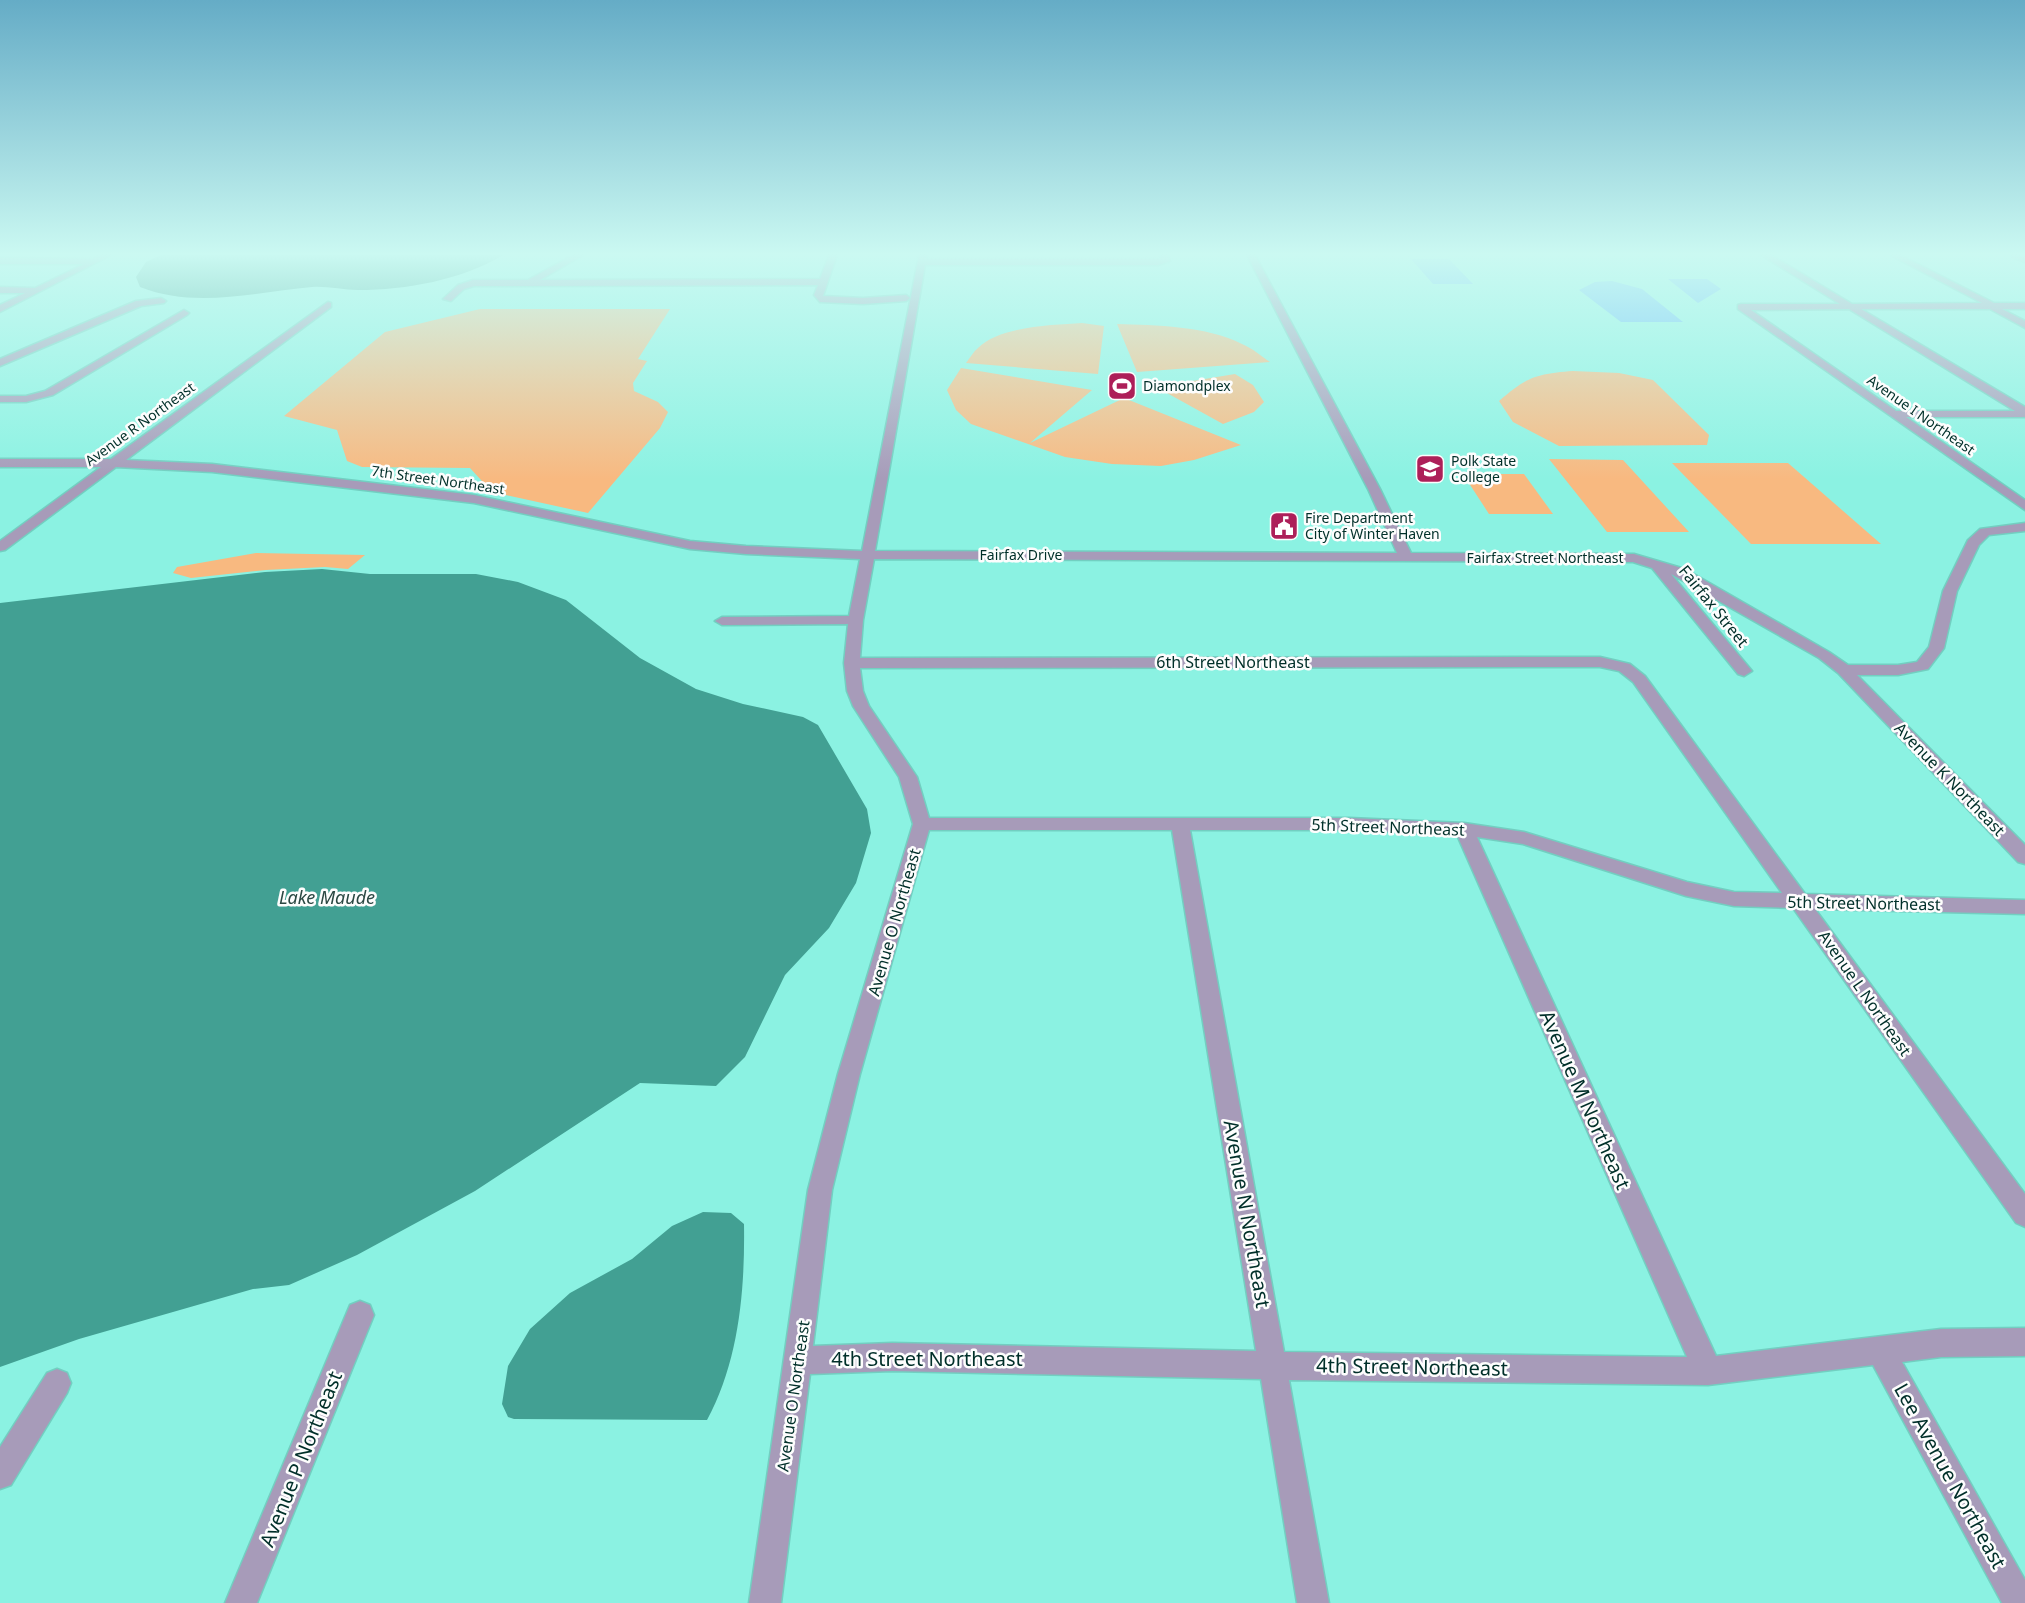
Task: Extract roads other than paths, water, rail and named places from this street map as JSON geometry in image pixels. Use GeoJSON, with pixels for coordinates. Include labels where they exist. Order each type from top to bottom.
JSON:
{"type":"FeatureCollection","features":[{"type":"Feature","properties":{"kind":"street"},"geometry":{"type":"LineString","coordinates":[[0,363],[77,330]]}},
{"type":"Feature","properties":{"kind":"street"},"geometry":{"type":"LineString","coordinates":[[0,399],[41,396],[155,330]]}},
{"type":"Feature","properties":{"kind":"street","name":"Avenue R Northeast"},"geometry":{"type":"LineString","coordinates":[[0,547],[294,330]]}},
{"type":"Feature","properties":{"kind":"street"},"geometry":{"type":"LineString","coordinates":[[905,330],[856,620],[852,663],[858,698],[908,777],[922,824]]}},
{"type":"Feature","properties":{"kind":"street"},"geometry":{"type":"LineString","coordinates":[[1290,330],[1374,489],[1406,557]]}},
{"type":"Feature","properties":{"kind":"street","name":"Avenue I Northeast"},"geometry":{"type":"LineString","coordinates":[[1774,330],[2025,506]]}},
{"type":"Feature","properties":{"kind":"street"},"geometry":{"type":"LineString","coordinates":[[1889,330],[2025,413]]}},
{"type":"Feature","properties":{"kind":"street"},"geometry":{"type":"LineString","coordinates":[[1894,414],[2025,413]]}},
{"type":"Feature","properties":{"kind":"street","name":"7th Street Northeast"},"geometry":{"type":"LineString","coordinates":[[0,463],[114,463],[212,468],[504,504],[690,545],[746,550],[868,555]]}},
{"type":"Feature","properties":{"kind":"street"},"geometry":{"type":"LineString","coordinates":[[1844,670],[1898,670],[1922,666],[1936,648],[1950,591],[1973,543],[1985,532],[2025,527]]}},
{"type":"Feature","properties":{"kind":"street"},"geometry":{"type":"LineString","coordinates":[[1371,557],[1398,540]]}},
{"type":"Feature","properties":{"kind":"street","name":"Fairfax Drive"},"geometry":{"type":"LineString","coordinates":[[868,555],[1173,555]]}},
{"type":"Feature","properties":{"kind":"street","name":"Fairfax Street Northeast"},"geometry":{"type":"LineString","coordinates":[[1173,555],[1634,558],[1680,572],[1801,641],[1844,670],[1876,701]]}},
{"type":"Feature","properties":{"kind":"street","name":"Fairfax Street"},"geometry":{"type":"LineString","coordinates":[[1656,564],[1744,671]]}},
{"type":"Feature","properties":{"kind":"street"},"geometry":{"type":"LineString","coordinates":[[722,621],[856,620]]}},
{"type":"Feature","properties":{"kind":"street","name":"6th Street Northeast"},"geometry":{"type":"LineString","coordinates":[[852,663],[1614,663]]}},
{"type":"Feature","properties":{"kind":"street","name":"Avenue L Northeast"},"geometry":{"type":"LineString","coordinates":[[1614,663],[1624,667],[1639,679],[1729,806],[1802,902],[1835,952],[2025,1215]]}},
{"type":"Feature","properties":{"kind":"street","name":"Avenue K Northeast"},"geometry":{"type":"LineString","coordinates":[[1876,701],[2025,857]]}},
{"type":"Feature","properties":{"kind":"street","name":"5th Street Northeast"},"geometry":{"type":"LineString","coordinates":[[922,824],[1390,825],[1464,829],[1534,841],[1686,889],[1719,897],[1802,902],[2025,907]]}},
{"type":"Feature","properties":{"kind":"street","name":"Avenue O Northeast"},"geometry":{"type":"LineString","coordinates":[[765,1603],[820,1190],[849,1074],[922,824]]}},
{"type":"Feature","properties":{"kind":"street","name":"Avenue N Northeast"},"geometry":{"type":"LineString","coordinates":[[1180,825],[1313,1603]]}},
{"type":"Feature","properties":{"kind":"street","name":"Avenue M Northeast"},"geometry":{"type":"LineString","coordinates":[[1464,829],[1708,1371]]}},
{"type":"Feature","properties":{"kind":"street","name":"Avenue P Northeast"},"geometry":{"type":"LineString","coordinates":[[241,1603],[360,1315]]}},
{"type":"Feature","properties":{"kind":"street","name":"4th Street Northeast"},"geometry":{"type":"LineString","coordinates":[[798,1360],[892,1357],[1177,1361],[1273,1366],[1708,1371],[1941,1343],[2025,1342]]}},
{"type":"Feature","properties":{"kind":"street","name":"Lee Avenue Northeast"},"geometry":{"type":"LineString","coordinates":[[1879,1349],[2020,1603]]}},
{"type":"Feature","properties":{"kind":"street"},"geometry":{"type":"LineString","coordinates":[[0,1474],[57,1383]]}},
{"type":"Feature","properties":{"kind":"water","name":"Lake Maude"},"geometry":{"type":"Polygon","coordinates":[[[322,569],[370,574],[476,574],[518,582],[566,600],[640,658],[696,689],[743,704],[803,717],[818,725],[867,809],[871,833],[856,883],[829,928],[785,975],[745,1057],[716,1086],[640,1083],[475,1191],[357,1255],[289,1285],[253,1289],[79,1339],[0,1367],[0,603],[265,572],[322,569]]]}},
{"type":"Feature","properties":{"kind":"water"},"geometry":{"type":"Polygon","coordinates":[[[703,1212],[731,1213],[744,1224],[743,1274],[738,1325],[726,1374],[707,1420],[514,1419],[508,1417],[502,1404],[508,1366],[530,1329],[570,1293],[632,1259],[672,1226],[703,1212]]]}},
{"type":"Feature","properties":{"kind":"place","name":"Diamondplex"},"geometry":{"type":"Point","coordinates":[1122,386]}},
{"type":"Feature","properties":{"kind":"place","name":"Polk State College"},"geometry":{"type":"Point","coordinates":[1430,469]}},
{"type":"Feature","properties":{"kind":"place","name":"Fire Department City of Winter Haven"},"geometry":{"type":"Point","coordinates":[1284,526]}}]}
